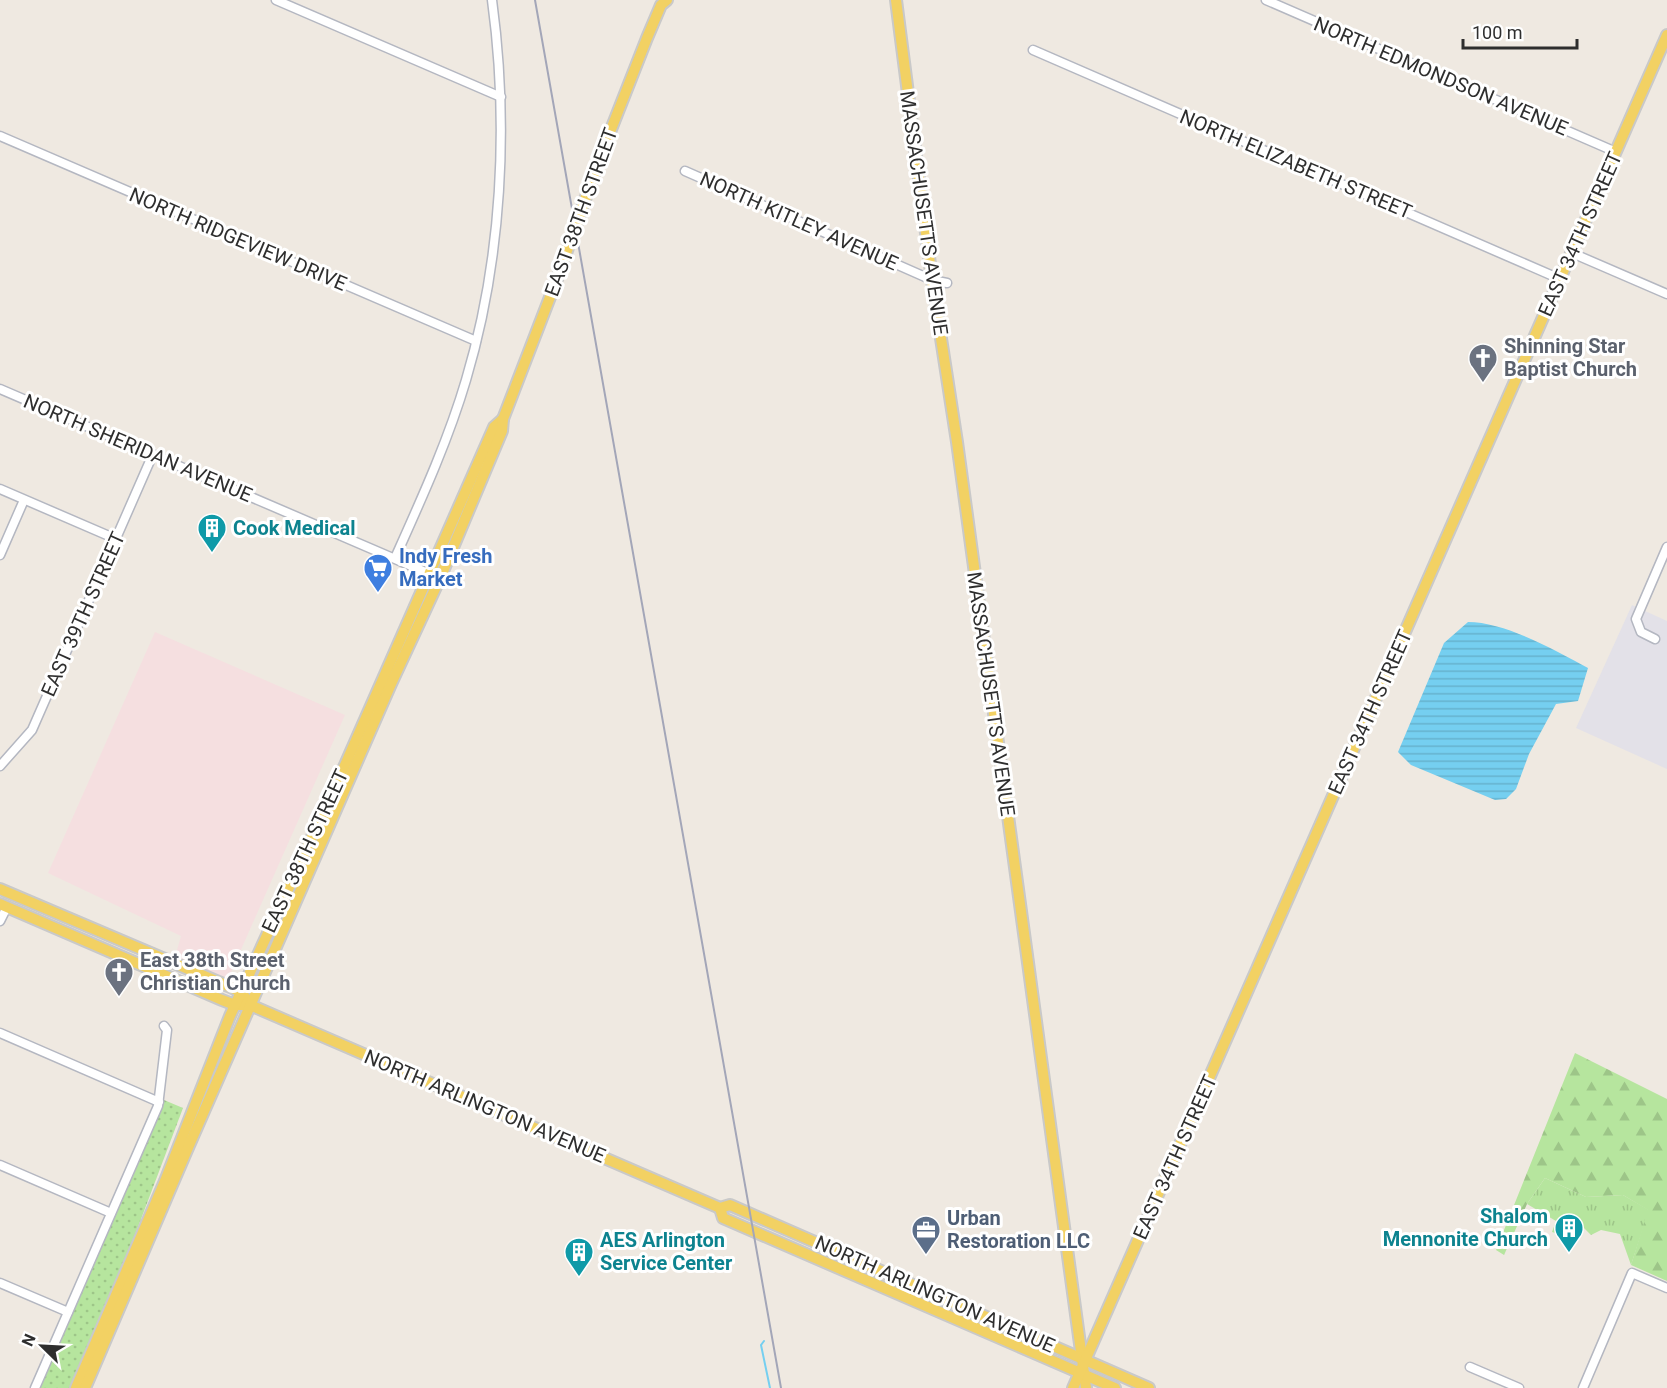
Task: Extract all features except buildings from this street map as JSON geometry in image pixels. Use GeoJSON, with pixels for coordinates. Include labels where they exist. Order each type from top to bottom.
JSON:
{"type":"FeatureCollection","features":[{"type":"Feature","properties":{"kind":"main road","name":"MASSACHUSETTS AVENUE"},"geometry":{"type":"LineString","coordinates":[[896,0],[932,280],[957,442],[1086,1388]]}},
{"type":"Feature","properties":{"kind":"main road","name":"EAST 38TH STREET"},"geometry":{"type":"LineString","coordinates":[[76,1388],[165,1180],[235,1005],[502,431],[503,418],[557,279],[599,160],[662,2]]}},
{"type":"Feature","properties":{"kind":"main road","name":"EAST 34TH STREET"},"geometry":{"type":"LineString","coordinates":[[1073,1388],[1667,35]]}},
{"type":"Feature","properties":{"kind":"main road","name":"EAST 38TH STREET"},"geometry":{"type":"LineString","coordinates":[[85,1388],[436,574]]}},
{"type":"Feature","properties":{"kind":"main road"},"geometry":{"type":"LineString","coordinates":[[0,889],[241,992],[250,1005]]}},
{"type":"Feature","properties":{"kind":"main road","name":"NORTH ARLINGTON AVENUE"},"geometry":{"type":"LineString","coordinates":[[3,905],[235,1005],[250,1005],[720,1208],[723,1218],[1083,1367],[1149,1388]]}},
{"type":"Feature","properties":{"kind":"main road","name":"NORTH ARLINGTON AVENUE"},"geometry":{"type":"LineString","coordinates":[[1083,1367],[1115,1388]]}},
{"type":"Feature","properties":{"kind":"street"},"geometry":{"type":"LineString","coordinates":[[276,0],[501,97]]}},
{"type":"Feature","properties":{"kind":"street"},"geometry":{"type":"LineString","coordinates":[[395,558],[448,433],[476,341],[495,220],[501,97],[492,0]]}},
{"type":"Feature","properties":{"kind":"street","name":"NORTH EDMONDSON AVENUE"},"geometry":{"type":"LineString","coordinates":[[1266,0],[1616,152]]}},
{"type":"Feature","properties":{"kind":"street","name":"NORTH ELIZABETH STREET"},"geometry":{"type":"LineString","coordinates":[[1033,50],[1560,279]]}},
{"type":"Feature","properties":{"kind":"street","name":"NORTH RIDGEVIEW DRIVE"},"geometry":{"type":"LineString","coordinates":[[0,136],[476,341]]}},
{"type":"Feature","properties":{"kind":"street","name":"NORTH KITLEY AVENUE"},"geometry":{"type":"LineString","coordinates":[[685,171],[932,280],[947,283]]}},
{"type":"Feature","properties":{"kind":"street"},"geometry":{"type":"LineString","coordinates":[[1572,253],[1667,294]]}},
{"type":"Feature","properties":{"kind":"street","name":"NORTH SHERIDAN AVENUE"},"geometry":{"type":"LineString","coordinates":[[0,389],[436,574]]}},
{"type":"Feature","properties":{"kind":"street","name":"EAST 39TH STREET"},"geometry":{"type":"LineString","coordinates":[[0,765],[32,730],[153,454]]}},
{"type":"Feature","properties":{"kind":"street"},"geometry":{"type":"LineString","coordinates":[[0,489],[116,539]]}},
{"type":"Feature","properties":{"kind":"street"},"geometry":{"type":"LineString","coordinates":[[0,555],[24,500]]}},
{"type":"Feature","properties":{"kind":"street"},"geometry":{"type":"LineString","coordinates":[[1655,639],[1641,632],[1636,619],[1667,547]]}},
{"type":"Feature","properties":{"kind":"street"},"geometry":{"type":"LineString","coordinates":[[0,921],[3,905]]}},
{"type":"Feature","properties":{"kind":"street"},"geometry":{"type":"LineString","coordinates":[[35,1388],[159,1102],[167,1030],[164,1026]]}},
{"type":"Feature","properties":{"kind":"street"},"geometry":{"type":"LineString","coordinates":[[0,1033],[159,1102]]}},
{"type":"Feature","properties":{"kind":"street"},"geometry":{"type":"LineString","coordinates":[[0,1165],[111,1213]]}},
{"type":"Feature","properties":{"kind":"street"},"geometry":{"type":"LineString","coordinates":[[1583,1388],[1632,1273],[1667,1288]]}},
{"type":"Feature","properties":{"kind":"street"},"geometry":{"type":"LineString","coordinates":[[0,1283],[68,1312]]}},
{"type":"Feature","properties":{"kind":"street"},"geometry":{"type":"LineString","coordinates":[[1470,1367],[1519,1388]]}},
{"type":"Feature","properties":{"kind":"shaded area"},"geometry":{"type":"Polygon","coordinates":[[[1632,605],[1667,621],[1667,769],[1576,728],[1632,605]]]}},
{"type":"Feature","properties":{"kind":"shaded area"},"geometry":{"type":"Polygon","coordinates":[[[155,632],[345,715],[228,979],[175,957],[181,936],[48,873],[155,632]]]}},
{"type":"Feature","properties":{"kind":"green space"},"geometry":{"type":"Polygon","coordinates":[[[1575,1053],[1667,1099],[1667,1281],[1631,1265],[1648,1210],[1623,1195],[1586,1197],[1545,1178],[1527,1204],[1504,1255],[1496,1250],[1575,1053]]]}},
{"type":"Feature","properties":{"kind":"green space"},"geometry":{"type":"Polygon","coordinates":[[[164,1100],[183,1108],[121,1272],[72,1388],[40,1388],[164,1100]]]}},
{"type":"Feature","properties":{"kind":"green space"},"geometry":{"type":"Polygon","coordinates":[[[1545,1178],[1586,1197],[1623,1195],[1649,1210],[1631,1265],[1620,1234],[1601,1230],[1591,1235],[1582,1226],[1565,1236],[1552,1232],[1556,1221],[1527,1204],[1545,1178]]]}},
{"type":"Feature","properties":{"kind":"water"},"geometry":{"type":"Polygon","coordinates":[[[1468,622],[1482,623],[1514,632],[1588,668],[1578,701],[1556,704],[1529,754],[1516,789],[1506,799],[1495,800],[1411,765],[1398,752],[1444,643],[1468,622]]]}},
{"type":"Feature","properties":{"kind":"waterway"},"geometry":{"type":"LineString","coordinates":[[764,1341],[761,1345],[770,1388]]}},
{"type":"Feature","properties":{"kind":"railway"},"geometry":{"type":"LineString","coordinates":[[535,0],[781,1388]]}},
{"type":"Feature","properties":{"kind":"place","name":"Shinning Star Baptist Church"},"geometry":{"type":"Point","coordinates":[1483,384]}},
{"type":"Feature","properties":{"kind":"place","name":"Cook Medical"},"geometry":{"type":"Point","coordinates":[212,554]}},
{"type":"Feature","properties":{"kind":"place","name":"Indy Fresh Market"},"geometry":{"type":"Point","coordinates":[378,594]}},
{"type":"Feature","properties":{"kind":"place","name":"East 38th Street Christian Church"},"geometry":{"type":"Point","coordinates":[119,998]}},
{"type":"Feature","properties":{"kind":"place","name":"Shalom Mennonite Church"},"geometry":{"type":"Point","coordinates":[1569,1254]}},
{"type":"Feature","properties":{"kind":"place","name":"Urban Restoration LLC"},"geometry":{"type":"Point","coordinates":[926,1256]}},
{"type":"Feature","properties":{"kind":"place","name":"AES Arlington Service Center"},"geometry":{"type":"Point","coordinates":[579,1278]}}]}
